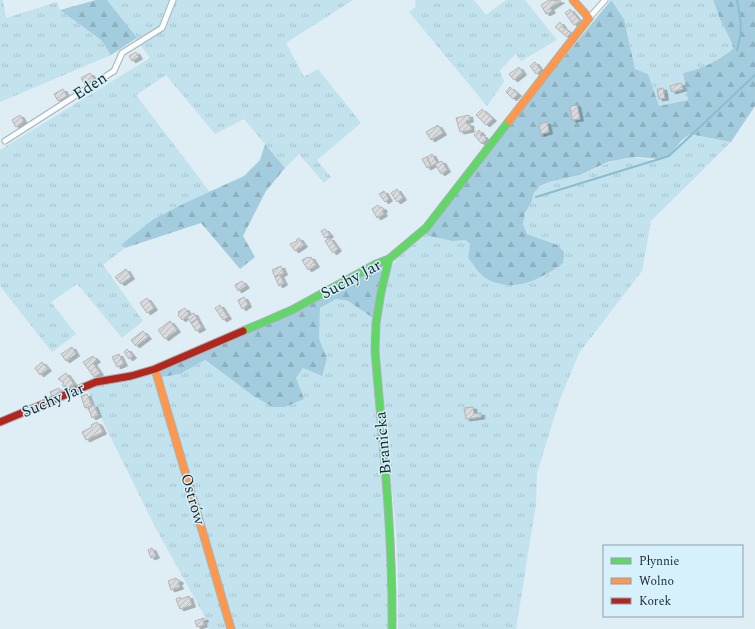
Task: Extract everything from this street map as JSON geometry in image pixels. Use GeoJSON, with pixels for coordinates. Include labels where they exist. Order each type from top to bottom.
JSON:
{"type":"FeatureCollection","features":[{"type":"Feature","properties":{"kind":"street","name":"Eden"},"geometry":{"type":"LineString","coordinates":[[5,141],[114,71],[122,53],[162,28],[173,0]]}},
{"type":"Feature","properties":{"kind":"street"},"geometry":{"type":"LineString","coordinates":[[573,0],[589,18]]}},
{"type":"Feature","properties":{"kind":"street","name":"Suchy Jar"},"geometry":{"type":"LineString","coordinates":[[0,422],[96,382],[131,376],[155,369],[292,310],[376,264],[389,259],[426,228],[589,18],[605,0]]}},
{"type":"Feature","properties":{"kind":"street","name":"Branicka"},"geometry":{"type":"LineString","coordinates":[[389,259],[381,292],[376,323],[376,351],[392,557],[394,592],[392,629]]}},
{"type":"Feature","properties":{"kind":"street","name":"Ostrów"},"geometry":{"type":"LineString","coordinates":[[155,369],[231,629]]}},
{"type":"Feature","properties":{"kind":"green space"},"geometry":{"type":"Polygon","coordinates":[[[0,0],[3,0],[6,18],[57,2],[60,10],[101,40],[111,55],[0,102],[0,0]]]}},
{"type":"Feature","properties":{"kind":"green space"},"geometry":{"type":"Polygon","coordinates":[[[96,0],[107,0],[137,38],[111,55],[101,40],[60,10],[96,0]]]}},
{"type":"Feature","properties":{"kind":"green space"},"geometry":{"type":"Polygon","coordinates":[[[107,0],[353,0],[286,43],[304,77],[318,69],[361,123],[317,160],[331,177],[324,183],[299,154],[285,168],[244,119],[215,134],[166,75],[136,95],[210,192],[187,202],[122,244],[125,248],[103,265],[143,321],[122,338],[75,281],[77,284],[51,302],[76,334],[52,352],[0,286],[0,150],[150,58],[107,0]]]}},
{"type":"Feature","properties":{"kind":"green space"},"geometry":{"type":"Polygon","coordinates":[[[415,0],[474,0],[486,15],[506,0],[525,0],[557,40],[521,61],[516,54],[500,70],[504,82],[487,106],[409,12],[416,7],[415,0]]]}},
{"type":"Feature","properties":{"kind":"green space"},"geometry":{"type":"Polygon","coordinates":[[[611,0],[713,0],[720,19],[732,43],[733,49],[710,64],[683,73],[688,100],[659,106],[648,74],[635,69],[624,19],[611,0]]]}},
{"type":"Feature","properties":{"kind":"green space"},"geometry":{"type":"Polygon","coordinates":[[[611,0],[624,19],[635,69],[648,74],[659,106],[688,100],[683,73],[710,64],[733,49],[732,43],[720,19],[713,0],[755,0],[755,106],[731,142],[690,134],[682,140],[668,157],[658,159],[637,157],[608,162],[580,175],[549,182],[540,186],[534,193],[531,203],[525,213],[523,224],[527,234],[557,245],[564,252],[563,263],[537,279],[518,285],[499,284],[489,280],[480,273],[468,258],[470,244],[466,240],[452,241],[425,235],[495,142],[611,0]]]}},
{"type":"Feature","properties":{"kind":"green space"},"geometry":{"type":"Polygon","coordinates":[[[690,134],[731,142],[651,221],[642,271],[579,353],[559,402],[537,473],[536,504],[516,629],[398,629],[396,531],[379,363],[379,324],[383,295],[392,266],[400,253],[425,235],[452,241],[466,240],[470,244],[468,258],[475,266],[518,285],[538,279],[547,275],[537,238],[527,234],[523,223],[525,213],[533,195],[539,187],[556,180],[580,175],[622,159],[659,159],[672,151],[690,134]]]}},
{"type":"Feature","properties":{"kind":"green space"},"geometry":{"type":"Polygon","coordinates":[[[265,144],[285,168],[266,191],[243,236],[255,257],[240,269],[201,223],[125,248],[122,244],[154,219],[244,176],[260,160],[265,144]]]}},
{"type":"Feature","properties":{"kind":"green space"},"geometry":{"type":"Polygon","coordinates":[[[382,266],[383,271],[377,289],[373,318],[348,301],[336,299],[320,308],[319,338],[327,359],[322,376],[303,368],[296,378],[304,399],[285,407],[273,407],[252,395],[205,360],[180,374],[162,377],[160,369],[196,354],[374,267],[382,266]]]}},
{"type":"Feature","properties":{"kind":"green space"},"geometry":{"type":"Polygon","coordinates":[[[336,299],[348,301],[373,318],[372,353],[389,562],[388,629],[234,629],[162,377],[180,374],[204,360],[252,395],[296,378],[303,368],[322,376],[327,359],[319,338],[320,308],[336,299]]]}},
{"type":"Feature","properties":{"kind":"green space"},"geometry":{"type":"Polygon","coordinates":[[[153,373],[228,629],[209,629],[205,617],[155,527],[88,391],[99,382],[153,373]]]}},
{"type":"Feature","properties":{"kind":"building"},"geometry":{"type":"Polygon","coordinates":[[[549,0],[561,1],[550,8],[552,11],[546,14],[541,5],[549,0]]]}},
{"type":"Feature","properties":{"kind":"building"},"geometry":{"type":"Polygon","coordinates":[[[570,9],[580,21],[574,25],[565,13],[570,9]]]}},
{"type":"Feature","properties":{"kind":"building"},"geometry":{"type":"Polygon","coordinates":[[[560,22],[563,27],[571,33],[567,37],[555,27],[560,22]]]}},
{"type":"Feature","properties":{"kind":"building"},"geometry":{"type":"Polygon","coordinates":[[[136,52],[139,57],[132,61],[129,56],[136,52]]]}},
{"type":"Feature","properties":{"kind":"building"},"geometry":{"type":"Polygon","coordinates":[[[535,62],[541,70],[536,74],[530,66],[535,62]]]}},
{"type":"Feature","properties":{"kind":"building"},"geometry":{"type":"Polygon","coordinates":[[[519,67],[523,73],[514,80],[509,74],[519,67]]]}},
{"type":"Feature","properties":{"kind":"building"},"geometry":{"type":"Polygon","coordinates":[[[90,73],[94,79],[85,85],[81,78],[90,73]]]}},
{"type":"Feature","properties":{"kind":"building"},"geometry":{"type":"Polygon","coordinates":[[[681,83],[683,89],[672,92],[670,86],[681,83]]]}},
{"type":"Feature","properties":{"kind":"building"},"geometry":{"type":"Polygon","coordinates":[[[510,87],[518,94],[513,99],[506,92],[510,87]]]}},
{"type":"Feature","properties":{"kind":"building"},"geometry":{"type":"Polygon","coordinates":[[[663,88],[665,98],[659,99],[657,89],[663,88]]]}},
{"type":"Feature","properties":{"kind":"building"},"geometry":{"type":"Polygon","coordinates":[[[63,89],[67,96],[58,101],[54,94],[63,89]]]}},
{"type":"Feature","properties":{"kind":"building"},"geometry":{"type":"Polygon","coordinates":[[[577,105],[580,119],[572,120],[570,106],[577,105]]]}},
{"type":"Feature","properties":{"kind":"building"},"geometry":{"type":"Polygon","coordinates":[[[482,109],[493,119],[486,125],[476,115],[482,109]]]}},
{"type":"Feature","properties":{"kind":"building"},"geometry":{"type":"Polygon","coordinates":[[[20,115],[24,122],[16,127],[12,120],[20,115]]]}},
{"type":"Feature","properties":{"kind":"building"},"geometry":{"type":"Polygon","coordinates":[[[469,115],[470,120],[466,121],[467,124],[470,124],[471,130],[460,132],[456,118],[469,115]]]}},
{"type":"Feature","properties":{"kind":"building"},"geometry":{"type":"Polygon","coordinates":[[[547,122],[549,132],[541,134],[539,124],[547,122]]]}},
{"type":"Feature","properties":{"kind":"building"},"geometry":{"type":"Polygon","coordinates":[[[438,125],[443,133],[431,140],[426,132],[438,125]]]}},
{"type":"Feature","properties":{"kind":"building"},"geometry":{"type":"Polygon","coordinates":[[[479,130],[482,134],[480,135],[483,135],[487,139],[482,144],[474,135],[479,130]]]}},
{"type":"Feature","properties":{"kind":"building"},"geometry":{"type":"Polygon","coordinates":[[[432,154],[437,163],[431,166],[427,157],[432,154]]]}},
{"type":"Feature","properties":{"kind":"building"},"geometry":{"type":"Polygon","coordinates":[[[427,157],[431,166],[427,168],[422,159],[427,157]]]}},
{"type":"Feature","properties":{"kind":"building"},"geometry":{"type":"Polygon","coordinates":[[[442,161],[447,170],[441,174],[435,164],[442,161]]]}},
{"type":"Feature","properties":{"kind":"building"},"geometry":{"type":"Polygon","coordinates":[[[397,189],[403,198],[397,202],[391,193],[397,189]]]}},
{"type":"Feature","properties":{"kind":"building"},"geometry":{"type":"Polygon","coordinates":[[[384,191],[389,199],[385,202],[379,194],[384,191]]]}},
{"type":"Feature","properties":{"kind":"building"},"geometry":{"type":"Polygon","coordinates":[[[378,205],[384,210],[382,211],[384,214],[377,218],[372,209],[378,205]]]}},
{"type":"Feature","properties":{"kind":"building"},"geometry":{"type":"Polygon","coordinates":[[[325,229],[330,235],[325,238],[321,231],[325,229]]]}},
{"type":"Feature","properties":{"kind":"building"},"geometry":{"type":"Polygon","coordinates":[[[299,238],[304,245],[295,251],[290,244],[297,241],[296,240],[299,238]]]}},
{"type":"Feature","properties":{"kind":"building"},"geometry":{"type":"Polygon","coordinates":[[[330,238],[338,249],[333,253],[325,241],[330,238]]]}},
{"type":"Feature","properties":{"kind":"building"},"geometry":{"type":"Polygon","coordinates":[[[311,257],[316,265],[308,270],[302,260],[311,257]]]}},
{"type":"Feature","properties":{"kind":"building"},"geometry":{"type":"Polygon","coordinates":[[[281,266],[284,273],[275,277],[272,270],[281,266]]]}},
{"type":"Feature","properties":{"kind":"building"},"geometry":{"type":"Polygon","coordinates":[[[126,269],[131,277],[121,284],[115,277],[126,269]]]}},
{"type":"Feature","properties":{"kind":"building"},"geometry":{"type":"Polygon","coordinates":[[[280,275],[284,283],[279,286],[275,277],[280,275]]]}},
{"type":"Feature","properties":{"kind":"building"},"geometry":{"type":"Polygon","coordinates":[[[242,281],[246,286],[238,291],[235,285],[242,281]]]}},
{"type":"Feature","properties":{"kind":"building"},"geometry":{"type":"Polygon","coordinates":[[[244,297],[248,305],[242,309],[238,300],[244,297]]]}},
{"type":"Feature","properties":{"kind":"building"},"geometry":{"type":"Polygon","coordinates":[[[147,298],[154,308],[147,313],[140,303],[147,298]]]}},
{"type":"Feature","properties":{"kind":"building"},"geometry":{"type":"Polygon","coordinates":[[[220,305],[228,317],[223,320],[215,308],[220,305]]]}},
{"type":"Feature","properties":{"kind":"building"},"geometry":{"type":"Polygon","coordinates":[[[185,308],[189,314],[182,320],[178,315],[178,312],[185,308]]]}},
{"type":"Feature","properties":{"kind":"building"},"geometry":{"type":"Polygon","coordinates":[[[194,313],[197,319],[191,323],[187,317],[194,313]]]}},
{"type":"Feature","properties":{"kind":"building"},"geometry":{"type":"Polygon","coordinates":[[[197,319],[202,328],[196,331],[191,323],[197,319]]]}},
{"type":"Feature","properties":{"kind":"building"},"geometry":{"type":"Polygon","coordinates":[[[170,321],[177,330],[165,339],[158,330],[170,321]]]}},
{"type":"Feature","properties":{"kind":"building"},"geometry":{"type":"Polygon","coordinates":[[[143,331],[148,337],[136,346],[131,340],[143,331]]]}},
{"type":"Feature","properties":{"kind":"building"},"geometry":{"type":"Polygon","coordinates":[[[72,347],[76,354],[66,361],[61,354],[72,347]]]}},
{"type":"Feature","properties":{"kind":"building"},"geometry":{"type":"Polygon","coordinates":[[[127,349],[133,356],[129,359],[124,352],[127,349]]]}},
{"type":"Feature","properties":{"kind":"building"},"geometry":{"type":"Polygon","coordinates":[[[119,354],[124,364],[117,367],[112,357],[119,354]]]}},
{"type":"Feature","properties":{"kind":"building"},"geometry":{"type":"Polygon","coordinates":[[[93,356],[97,360],[93,363],[100,373],[94,377],[83,362],[93,356]]]}},
{"type":"Feature","properties":{"kind":"building"},"geometry":{"type":"Polygon","coordinates":[[[42,362],[48,369],[40,375],[35,368],[42,362]]]}},
{"type":"Feature","properties":{"kind":"building"},"geometry":{"type":"Polygon","coordinates":[[[66,373],[74,384],[68,388],[66,386],[64,387],[62,385],[64,383],[58,379],[66,373]]]}},
{"type":"Feature","properties":{"kind":"building"},"geometry":{"type":"Polygon","coordinates":[[[59,388],[61,392],[52,397],[50,392],[59,388]]]}},
{"type":"Feature","properties":{"kind":"building"},"geometry":{"type":"Polygon","coordinates":[[[87,394],[92,406],[85,408],[81,396],[87,394]]]}},
{"type":"Feature","properties":{"kind":"building"},"geometry":{"type":"Polygon","coordinates":[[[94,405],[98,415],[92,418],[88,407],[94,405]]]}},
{"type":"Feature","properties":{"kind":"building"},"geometry":{"type":"Polygon","coordinates":[[[473,407],[474,414],[481,413],[481,417],[466,419],[464,408],[473,407]]]}},
{"type":"Feature","properties":{"kind":"building"},"geometry":{"type":"Polygon","coordinates":[[[97,422],[103,432],[86,440],[82,432],[92,427],[91,425],[97,422]]]}},
{"type":"Feature","properties":{"kind":"building"},"geometry":{"type":"Polygon","coordinates":[[[152,548],[156,556],[151,558],[148,550],[152,548]]]}},
{"type":"Feature","properties":{"kind":"building"},"geometry":{"type":"Polygon","coordinates":[[[176,578],[180,582],[178,583],[180,587],[171,590],[168,581],[176,578]]]}},
{"type":"Feature","properties":{"kind":"building"},"geometry":{"type":"Polygon","coordinates":[[[189,596],[192,605],[180,609],[176,599],[189,596]]]}},
{"type":"Feature","properties":{"kind":"building"},"geometry":{"type":"Polygon","coordinates":[[[204,618],[204,625],[197,627],[195,621],[204,618]]]}},
{"type":"Feature","properties":{"kind":"waterway"},"geometry":{"type":"LineString","coordinates":[[737,0],[741,25],[737,50]]}},
{"type":"Feature","properties":{"kind":"waterway"},"geometry":{"type":"LineString","coordinates":[[536,197],[669,156],[755,75]]}},
{"type":"Feature","properties":{"kind":"traffic: fast"},"geometry":{"type":"LineString","coordinates":[[243,331],[292,310],[376,264],[389,259],[426,228],[509,121]]}},
{"type":"Feature","properties":{"kind":"traffic: fast"},"geometry":{"type":"LineString","coordinates":[[389,259],[381,292],[376,323],[375,351],[389,525],[392,629]]}},
{"type":"Feature","properties":{"kind":"traffic: slow"},"geometry":{"type":"LineString","coordinates":[[509,121],[589,18],[573,0]]}},
{"type":"Feature","properties":{"kind":"traffic: slow"},"geometry":{"type":"LineString","coordinates":[[155,369],[231,629]]}},
{"type":"Feature","properties":{"kind":"traffic: jam"},"geometry":{"type":"LineString","coordinates":[[0,422],[96,382],[131,376],[155,369],[243,331]]}}]}
